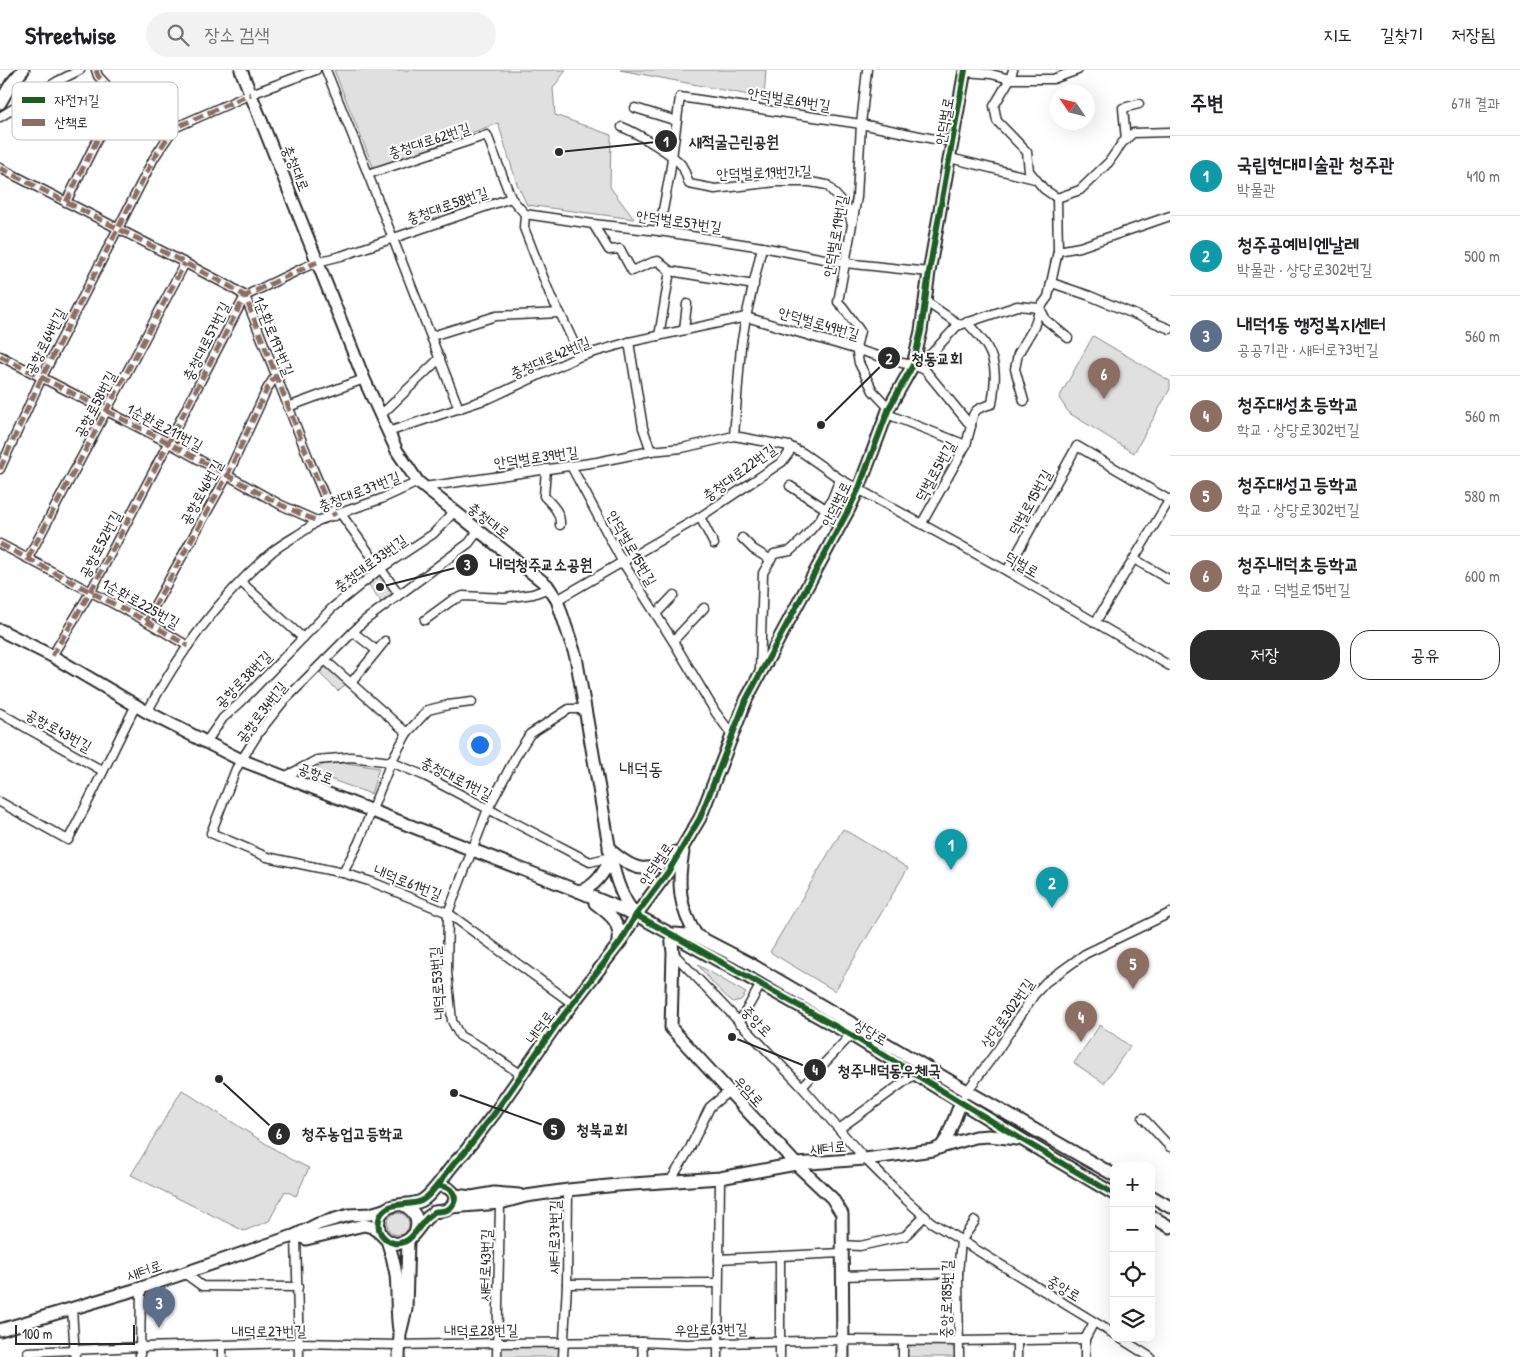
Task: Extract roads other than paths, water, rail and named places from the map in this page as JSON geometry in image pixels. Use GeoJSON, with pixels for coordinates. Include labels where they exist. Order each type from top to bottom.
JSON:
{"type":"FeatureCollection","features":[{"type":"Feature","properties":{"kind":"street"},"geometry":{"type":"LineString","coordinates":[[0,103],[6,84],[23,70]]}},
{"type":"Feature","properties":{"kind":"street"},"geometry":{"type":"LineString","coordinates":[[60,82],[80,70]]}},
{"type":"Feature","properties":{"kind":"street"},"geometry":{"type":"LineString","coordinates":[[96,70],[103,82]]}},
{"type":"Feature","properties":{"kind":"street","name":"충청대로"},"geometry":{"type":"LineString","coordinates":[[241,70],[364,379],[397,451],[421,484],[532,573],[549,588],[557,600],[576,657],[610,853],[619,887],[636,915]]}},
{"type":"Feature","properties":{"kind":"street"},"geometry":{"type":"LineString","coordinates":[[178,126],[251,94],[316,70]]}},
{"type":"Feature","properties":{"kind":"street"},"geometry":{"type":"LineString","coordinates":[[326,70],[368,174]]}},
{"type":"Feature","properties":{"kind":"street","name":"안덕벌로19번길"},"geometry":{"type":"LineString","coordinates":[[867,70],[860,124],[856,196],[838,302],[860,331],[856,348],[859,363],[875,393],[888,411]]}},
{"type":"Feature","properties":{"kind":"street"},"geometry":{"type":"LineString","coordinates":[[1013,70],[1010,79],[994,106],[996,122],[1027,152],[1029,171],[1044,189],[1057,198]]}},
{"type":"Feature","properties":{"kind":"street"},"geometry":{"type":"LineString","coordinates":[[965,71],[991,74],[1010,79],[1078,70]]}},
{"type":"Feature","properties":{"kind":"street","name":"안덕벌로"},"geometry":{"type":"LineString","coordinates":[[636,915],[668,872],[700,818],[746,700],[859,488],[888,411],[913,365],[921,331],[929,272],[954,141],[965,71]]}},
{"type":"Feature","properties":{"kind":"street","name":"안덕벌로69번길"},"geometry":{"type":"LineString","coordinates":[[658,231],[670,173],[680,96],[860,124],[939,140],[954,141]]}},
{"type":"Feature","properties":{"kind":"street"},"geometry":{"type":"LineString","coordinates":[[1126,140],[1123,108],[1139,104]]}},
{"type":"Feature","properties":{"kind":"street"},"geometry":{"type":"LineString","coordinates":[[635,108],[677,121]]}},
{"type":"Feature","properties":{"kind":"street"},"geometry":{"type":"LineString","coordinates":[[0,117],[12,110]]}},
{"type":"Feature","properties":{"kind":"street"},"geometry":{"type":"LineString","coordinates":[[622,127],[637,133],[671,157]]}},
{"type":"Feature","properties":{"kind":"street"},"geometry":{"type":"LineString","coordinates":[[1057,198],[1080,190],[1109,162],[1133,133],[1170,132]]}},
{"type":"Feature","properties":{"kind":"street","name":"충청대로62번길"},"geometry":{"type":"LineString","coordinates":[[368,174],[487,135],[511,198],[525,214]]}},
{"type":"Feature","properties":{"kind":"street"},"geometry":{"type":"LineString","coordinates":[[66,202],[97,140]]}},
{"type":"Feature","properties":{"kind":"street","name":"공항로64번길"},"geometry":{"type":"LineString","coordinates":[[0,469],[42,377],[154,158],[166,140]]}},
{"type":"Feature","properties":{"kind":"street","name":"안덕벌로19번가길"},"geometry":{"type":"LineString","coordinates":[[671,157],[676,159],[683,167],[689,184],[700,187],[715,189],[776,182],[810,182],[827,185],[848,209],[852,224]]}},
{"type":"Feature","properties":{"kind":"street"},"geometry":{"type":"LineString","coordinates":[[950,158],[1036,178]]}},
{"type":"Feature","properties":{"kind":"street","name":"1순환로197번길"},"geometry":{"type":"LineString","coordinates":[[0,168],[245,296],[327,502],[398,594]]}},
{"type":"Feature","properties":{"kind":"street","name":"충청대로58번길"},"geometry":{"type":"LineString","coordinates":[[368,174],[432,336]]}},
{"type":"Feature","properties":{"kind":"street","name":"충청대로58번길"},"geometry":{"type":"LineString","coordinates":[[317,262],[341,256],[511,198]]}},
{"type":"Feature","properties":{"kind":"street"},"geometry":{"type":"LineString","coordinates":[[1024,401],[1015,369],[1018,354],[1034,327],[1040,308],[1048,297],[1052,283],[1058,251],[1057,198]]}},
{"type":"Feature","properties":{"kind":"street"},"geometry":{"type":"LineString","coordinates":[[525,214],[524,228],[551,297],[573,341],[578,357]]}},
{"type":"Feature","properties":{"kind":"street","name":"안덕벌로57번길"},"geometry":{"type":"LineString","coordinates":[[525,214],[658,231],[762,247],[846,263],[929,272]]}},
{"type":"Feature","properties":{"kind":"street"},"geometry":{"type":"LineString","coordinates":[[1058,251],[1080,247],[1170,216]]}},
{"type":"Feature","properties":{"kind":"street"},"geometry":{"type":"LineString","coordinates":[[593,224],[609,250],[620,249],[632,271],[658,261],[670,271],[754,285]]}},
{"type":"Feature","properties":{"kind":"street"},"geometry":{"type":"LineString","coordinates":[[734,436],[740,360],[746,317],[762,247]]}},
{"type":"Feature","properties":{"kind":"street","name":"충청대로57번길"},"geometry":{"type":"LineString","coordinates":[[168,443],[245,296],[317,262]]}},
{"type":"Feature","properties":{"kind":"street","name":"공항로58번길"},"geometry":{"type":"LineString","coordinates":[[28,558],[185,263]]}},
{"type":"Feature","properties":{"kind":"street"},"geometry":{"type":"LineString","coordinates":[[659,336],[670,271]]}},
{"type":"Feature","properties":{"kind":"street"},"geometry":{"type":"LineString","coordinates":[[1052,283],[1090,296],[1170,329]]}},
{"type":"Feature","properties":{"kind":"street"},"geometry":{"type":"LineString","coordinates":[[925,301],[963,323]]}},
{"type":"Feature","properties":{"kind":"street"},"geometry":{"type":"LineString","coordinates":[[684,330],[687,304]]}},
{"type":"Feature","properties":{"kind":"street"},"geometry":{"type":"LineString","coordinates":[[913,365],[931,354],[957,326],[963,323],[1017,306],[1040,308]]}},
{"type":"Feature","properties":{"kind":"street"},"geometry":{"type":"LineString","coordinates":[[1040,308],[1046,320],[1068,338]]}},
{"type":"Feature","properties":{"kind":"street"},"geometry":{"type":"LineString","coordinates":[[459,409],[432,336],[496,316],[560,313]]}},
{"type":"Feature","properties":{"kind":"street","name":"안덕벌로49번길"},"geometry":{"type":"LineString","coordinates":[[746,317],[913,365]]}},
{"type":"Feature","properties":{"kind":"street","name":"충청대로42번길"},"geometry":{"type":"LineString","coordinates":[[388,432],[490,398],[578,357],[629,342],[746,317]]}},
{"type":"Feature","properties":{"kind":"street","name":"덕벌로5번길"},"geometry":{"type":"LineString","coordinates":[[922,524],[966,445],[972,416],[978,408],[992,404],[996,383],[994,363],[987,346],[963,323]]}},
{"type":"Feature","properties":{"kind":"street"},"geometry":{"type":"LineString","coordinates":[[629,342],[643,428],[651,451]]}},
{"type":"Feature","properties":{"kind":"street","name":"1순환로211번길"},"geometry":{"type":"LineString","coordinates":[[0,356],[168,443],[281,505],[318,521]]}},
{"type":"Feature","properties":{"kind":"street"},"geometry":{"type":"LineString","coordinates":[[380,416],[440,358]]}},
{"type":"Feature","properties":{"kind":"street"},"geometry":{"type":"LineString","coordinates":[[913,365],[925,370],[971,426]]}},
{"type":"Feature","properties":{"kind":"street","name":"공항로46번길"},"geometry":{"type":"LineString","coordinates":[[146,620],[226,476],[276,375]]}},
{"type":"Feature","properties":{"kind":"street"},"geometry":{"type":"LineString","coordinates":[[288,407],[364,379]]}},
{"type":"Feature","properties":{"kind":"street"},"geometry":{"type":"LineString","coordinates":[[888,411],[966,445]]}},
{"type":"Feature","properties":{"kind":"street","name":"안덕벌로39번길"},"geometry":{"type":"LineString","coordinates":[[421,484],[571,466],[651,451],[682,448],[734,436],[789,446],[803,452],[840,478],[859,488]]}},
{"type":"Feature","properties":{"kind":"street","name":"공항로52번길"},"geometry":{"type":"LineString","coordinates":[[52,656],[91,591],[168,443]]}},
{"type":"Feature","properties":{"kind":"street","name":"충청대로22번길"},"geometry":{"type":"LineString","coordinates":[[557,600],[700,517],[782,462],[789,453],[789,446]]}},
{"type":"Feature","properties":{"kind":"street","name":"덕벌로15번길"},"geometry":{"type":"LineString","coordinates":[[1007,571],[1078,446],[1170,499]]}},
{"type":"Feature","properties":{"kind":"street","name":"안덕벌로15번길"},"geometry":{"type":"LineString","coordinates":[[571,466],[622,561],[716,712],[733,736]]}},
{"type":"Feature","properties":{"kind":"street"},"geometry":{"type":"LineString","coordinates":[[546,469],[544,496],[556,509],[560,525]]}},
{"type":"Feature","properties":{"kind":"street"},"geometry":{"type":"LineString","coordinates":[[760,674],[763,573],[774,554],[790,551],[804,538],[832,499],[840,478]]}},
{"type":"Feature","properties":{"kind":"street","name":"충청대로37번길"},"geometry":{"type":"LineString","coordinates":[[146,712],[166,677],[216,608],[274,550],[318,521],[421,484]]}},
{"type":"Feature","properties":{"kind":"street"},"geometry":{"type":"LineString","coordinates":[[790,486],[840,526]]}},
{"type":"Feature","properties":{"kind":"street","name":"덕벌로"},"geometry":{"type":"LineString","coordinates":[[859,488],[1170,666]]}},
{"type":"Feature","properties":{"kind":"street"},"geometry":{"type":"LineString","coordinates":[[1096,623],[1170,499]]}},
{"type":"Feature","properties":{"kind":"street","name":"충청대로33번길"},"geometry":{"type":"LineString","coordinates":[[303,638],[332,608],[380,570],[433,534],[454,512]]}},
{"type":"Feature","properties":{"kind":"street","name":"충청대로22번길"},"geometry":{"type":"LineString","coordinates":[[700,517],[714,544]]}},
{"type":"Feature","properties":{"kind":"street","name":"공항로34번길"},"geometry":{"type":"LineString","coordinates":[[211,833],[236,769],[259,732],[282,702],[364,621],[469,543],[478,531]]}},
{"type":"Feature","properties":{"kind":"street"},"geometry":{"type":"LineString","coordinates":[[742,538],[753,549],[771,560]]}},
{"type":"Feature","properties":{"kind":"street","name":"1순환로225번길"},"geometry":{"type":"LineString","coordinates":[[0,544],[146,620],[188,646]]}},
{"type":"Feature","properties":{"kind":"street"},"geometry":{"type":"LineString","coordinates":[[1134,558],[1170,580]]}},
{"type":"Feature","properties":{"kind":"street"},"geometry":{"type":"LineString","coordinates":[[241,582],[303,638]]}},
{"type":"Feature","properties":{"kind":"street"},"geometry":{"type":"LineString","coordinates":[[425,620],[463,596],[505,598],[533,594],[549,588]]}},
{"type":"Feature","properties":{"kind":"street"},"geometry":{"type":"LineString","coordinates":[[656,614],[674,595]]}},
{"type":"Feature","properties":{"kind":"street"},"geometry":{"type":"LineString","coordinates":[[673,641],[704,608]]}},
{"type":"Feature","properties":{"kind":"street","name":"공항로"},"geometry":{"type":"LineString","coordinates":[[0,630],[52,656],[146,712],[242,760],[636,915]]}},
{"type":"Feature","properties":{"kind":"street"},"geometry":{"type":"LineString","coordinates":[[353,632],[376,650]]}},
{"type":"Feature","properties":{"kind":"street","name":"공항로38번길"},"geometry":{"type":"LineString","coordinates":[[206,742],[223,718],[303,638]]}},
{"type":"Feature","properties":{"kind":"street"},"geometry":{"type":"LineString","coordinates":[[351,683],[385,640]]}},
{"type":"Feature","properties":{"kind":"street"},"geometry":{"type":"LineString","coordinates":[[325,660],[408,733]]}},
{"type":"Feature","properties":{"kind":"street"},"geometry":{"type":"LineString","coordinates":[[343,873],[359,842],[391,762],[408,733],[428,710],[472,702]]}},
{"type":"Feature","properties":{"kind":"street","name":"공항로43번길"},"geometry":{"type":"LineString","coordinates":[[0,802],[68,840],[97,786],[136,705]]}},
{"type":"Feature","properties":{"kind":"street"},"geometry":{"type":"LineString","coordinates":[[448,913],[488,809],[530,734],[569,709],[586,709]]}},
{"type":"Feature","properties":{"kind":"street","name":"공항로43번길"},"geometry":{"type":"LineString","coordinates":[[1,713],[103,771]]}},
{"type":"Feature","properties":{"kind":"street","name":"충청대로1번길"},"geometry":{"type":"LineString","coordinates":[[284,776],[317,760],[351,757],[391,762],[425,776],[590,862],[610,853]]}},
{"type":"Feature","properties":{"kind":"street","name":"내덕로61번길"},"geometry":{"type":"LineString","coordinates":[[211,833],[267,857],[343,873],[372,882],[448,913],[573,1004]]}},
{"type":"Feature","properties":{"kind":"street"},"geometry":{"type":"LineString","coordinates":[[578,891],[593,884],[606,868],[610,853],[630,865],[646,868],[658,866],[684,844]]}},
{"type":"Feature","properties":{"kind":"street"},"geometry":{"type":"LineString","coordinates":[[684,844],[680,892],[684,911],[697,936]]}},
{"type":"Feature","properties":{"kind":"street"},"geometry":{"type":"LineString","coordinates":[[578,891],[614,919],[619,927],[619,943]]}},
{"type":"Feature","properties":{"kind":"street","name":"내덕로53번길"},"geometry":{"type":"LineString","coordinates":[[448,913],[447,972],[452,1021],[460,1036],[479,1046],[522,1075]]}},
{"type":"Feature","properties":{"kind":"street","name":"상당로302번길"},"geometry":{"type":"LineString","coordinates":[[961,1102],[1034,995],[1046,982],[1085,954],[1170,913]]}},
{"type":"Feature","properties":{"kind":"street","name":"상당로"},"geometry":{"type":"LineString","coordinates":[[636,915],[852,1035],[1110,1192]]}},
{"type":"Feature","properties":{"kind":"street","name":"내덕로"},"geometry":{"type":"LineString","coordinates":[[446,1189],[458,1158],[494,1114],[619,943],[636,915]]}},
{"type":"Feature","properties":{"kind":"street","name":"상당로"},"geometry":{"type":"LineString","coordinates":[[671,934],[697,936],[749,963],[1110,1173]]}},
{"type":"Feature","properties":{"kind":"street","name":"우암로"},"geometry":{"type":"LineString","coordinates":[[671,934],[671,1028],[796,1164],[832,1198],[842,1214],[843,1357]]}},
{"type":"Feature","properties":{"kind":"street","name":"중앙로"},"geometry":{"type":"LineString","coordinates":[[672,953],[802,1087],[865,1159],[931,1222],[1110,1332]]}},
{"type":"Feature","properties":{"kind":"street"},"geometry":{"type":"LineString","coordinates":[[739,1023],[760,984]]}},
{"type":"Feature","properties":{"kind":"street","name":"상당로"},"geometry":{"type":"LineString","coordinates":[[802,1087],[852,1035]]}},
{"type":"Feature","properties":{"kind":"street"},"geometry":{"type":"LineString","coordinates":[[839,1129],[915,1074]]}},
{"type":"Feature","properties":{"kind":"street"},"geometry":{"type":"LineString","coordinates":[[669,1183],[688,1152],[710,1106],[729,1091]]}},
{"type":"Feature","properties":{"kind":"street"},"geometry":{"type":"LineString","coordinates":[[940,1147],[952,1129],[961,1102]]}},
{"type":"Feature","properties":{"kind":"street"},"geometry":{"type":"LineString","coordinates":[[1143,1118],[1170,1147]]}},
{"type":"Feature","properties":{"kind":"street","name":"새터로"},"geometry":{"type":"LineString","coordinates":[[526,1196],[618,1185],[720,1178],[796,1164],[865,1159],[933,1150],[975,1137],[989,1136],[1021,1139]]}},
{"type":"Feature","properties":{"kind":"street"},"geometry":{"type":"LineString","coordinates":[[718,1357],[720,1178]]}},
{"type":"Feature","properties":{"kind":"street"},"geometry":{"type":"LineString","coordinates":[[296,1235],[318,1224],[349,1215],[370,1214],[390,1206],[420,1202],[446,1189],[472,1197],[494,1193],[526,1196]]}},
{"type":"Feature","properties":{"kind":"street"},"geometry":{"type":"LineString","coordinates":[[446,1189],[455,1200],[451,1207]]}},
{"type":"Feature","properties":{"kind":"street","name":"새터로37번길"},"geometry":{"type":"LineString","coordinates":[[563,1357],[567,1284],[568,1190]]}},
{"type":"Feature","properties":{"kind":"street"},"geometry":{"type":"LineString","coordinates":[[296,1235],[306,1239],[364,1225],[372,1227],[384,1237],[396,1243],[408,1240],[413,1236],[416,1230],[434,1212],[447,1210],[451,1207],[500,1203],[526,1196]]}},
{"type":"Feature","properties":{"kind":"street"},"geometry":{"type":"LineString","coordinates":[[1155,1198],[1170,1207]]}},
{"type":"Feature","properties":{"kind":"street","name":"새터로43번길"},"geometry":{"type":"LineString","coordinates":[[496,1357],[500,1203]]}},
{"type":"Feature","properties":{"kind":"street"},"geometry":{"type":"LineString","coordinates":[[403,1205],[413,1212],[416,1218],[416,1230]]}},
{"type":"Feature","properties":{"kind":"street"},"geometry":{"type":"LineString","coordinates":[[384,1210],[379,1221],[379,1228],[392,1254],[396,1276],[396,1316],[399,1345]]}},
{"type":"Feature","properties":{"kind":"street"},"geometry":{"type":"LineString","coordinates":[[719,1259],[780,1256],[860,1246],[905,1236],[925,1216]]}},
{"type":"Feature","properties":{"kind":"street"},"geometry":{"type":"LineString","coordinates":[[1155,1218],[1170,1227]]}},
{"type":"Feature","properties":{"kind":"street"},"geometry":{"type":"LineString","coordinates":[[962,1241],[975,1221]]}},
{"type":"Feature","properties":{"kind":"street"},"geometry":{"type":"LineString","coordinates":[[296,1235],[299,1357]]}},
{"type":"Feature","properties":{"kind":"street","name":"새터로"},"geometry":{"type":"LineString","coordinates":[[0,1330],[141,1288],[296,1235]]}},
{"type":"Feature","properties":{"kind":"street"},"geometry":{"type":"LineString","coordinates":[[399,1345],[406,1309],[408,1240]]}},
{"type":"Feature","properties":{"kind":"street","name":"중앙로185번길"},"geometry":{"type":"LineString","coordinates":[[959,1357],[958,1273],[962,1241]]}},
{"type":"Feature","properties":{"kind":"street"},"geometry":{"type":"LineString","coordinates":[[780,1256],[780,1357]]}},
{"type":"Feature","properties":{"kind":"street"},"geometry":{"type":"LineString","coordinates":[[184,1273],[202,1286],[298,1287]]}},
{"type":"Feature","properties":{"kind":"street"},"geometry":{"type":"LineString","coordinates":[[842,1276],[958,1273]]}},
{"type":"Feature","properties":{"kind":"street","name":"새터로37번길"},"geometry":{"type":"LineString","coordinates":[[567,1284],[718,1282]]}},
{"type":"Feature","properties":{"kind":"street"},"geometry":{"type":"LineString","coordinates":[[140,1357],[141,1288]]}},
{"type":"Feature","properties":{"kind":"street"},"geometry":{"type":"LineString","coordinates":[[72,1308],[75,1354]]}},
{"type":"Feature","properties":{"kind":"street"},"geometry":{"type":"LineString","coordinates":[[1085,1357],[1085,1339],[1094,1322]]}},
{"type":"Feature","properties":{"kind":"street","name":"우암로63번길"},"geometry":{"type":"LineString","coordinates":[[563,1343],[1085,1339]]}},
{"type":"Feature","properties":{"kind":"street"},"geometry":{"type":"LineString","coordinates":[[1017,1340],[1017,1357]]}},
{"type":"Feature","properties":{"kind":"street"},"geometry":{"type":"LineString","coordinates":[[903,1341],[903,1357]]}},
{"type":"Feature","properties":{"kind":"street","name":"내덕로28번길"},"geometry":{"type":"LineString","coordinates":[[399,1345],[497,1342],[563,1343]]}},
{"type":"Feature","properties":{"kind":"street"},"geometry":{"type":"LineString","coordinates":[[642,1342],[643,1357]]}},
{"type":"Feature","properties":{"kind":"street"},"geometry":{"type":"LineString","coordinates":[[1126,1342],[1150,1357]]}},
{"type":"Feature","properties":{"kind":"street","name":"내덕로27번길"},"geometry":{"type":"LineString","coordinates":[[28,1352],[75,1354],[140,1347],[299,1344],[399,1345]]}},
{"type":"Feature","properties":{"kind":"street"},"geometry":{"type":"LineString","coordinates":[[222,1346],[222,1357]]}},
{"type":"Feature","properties":{"kind":"place","name":"새적굴근린공원"},"geometry":{"type":"Point","coordinates":[559,152]}},
{"type":"Feature","properties":{"kind":"place","name":"청주내덕초등학교"},"geometry":{"type":"Point","coordinates":[1104,399]}},
{"type":"Feature","properties":{"kind":"place","name":"청동교회"},"geometry":{"type":"Point","coordinates":[821,425]}},
{"type":"Feature","properties":{"kind":"place","name":"내덕청주교소공원"},"geometry":{"type":"Point","coordinates":[380,587]}},
{"type":"Feature","properties":{"kind":"place","name":"국립현대미술관 청주관"},"geometry":{"type":"Point","coordinates":[951,870]}},
{"type":"Feature","properties":{"kind":"place","name":"청주공예비엔날레"},"geometry":{"type":"Point","coordinates":[1052,908]}},
{"type":"Feature","properties":{"kind":"place","name":"청주대성고등학교"},"geometry":{"type":"Point","coordinates":[1133,989]}},
{"type":"Feature","properties":{"kind":"place","name":"청주내덕동우체국"},"geometry":{"type":"Point","coordinates":[732,1037]}},
{"type":"Feature","properties":{"kind":"place","name":"청주대성초등학교"},"geometry":{"type":"Point","coordinates":[1081,1042]}},
{"type":"Feature","properties":{"kind":"place","name":"청주농업고등학교"},"geometry":{"type":"Point","coordinates":[219,1079]}},
{"type":"Feature","properties":{"kind":"place","name":"청북교회"},"geometry":{"type":"Point","coordinates":[454,1093]}},
{"type":"Feature","properties":{"kind":"place","name":"내덕1동 행정복지센터"},"geometry":{"type":"Point","coordinates":[159,1328]}},
{"type":"Feature","properties":{"kind":"district","name":"내덕동"},"geometry":{"type":"Point","coordinates":[641,768]}}]}
